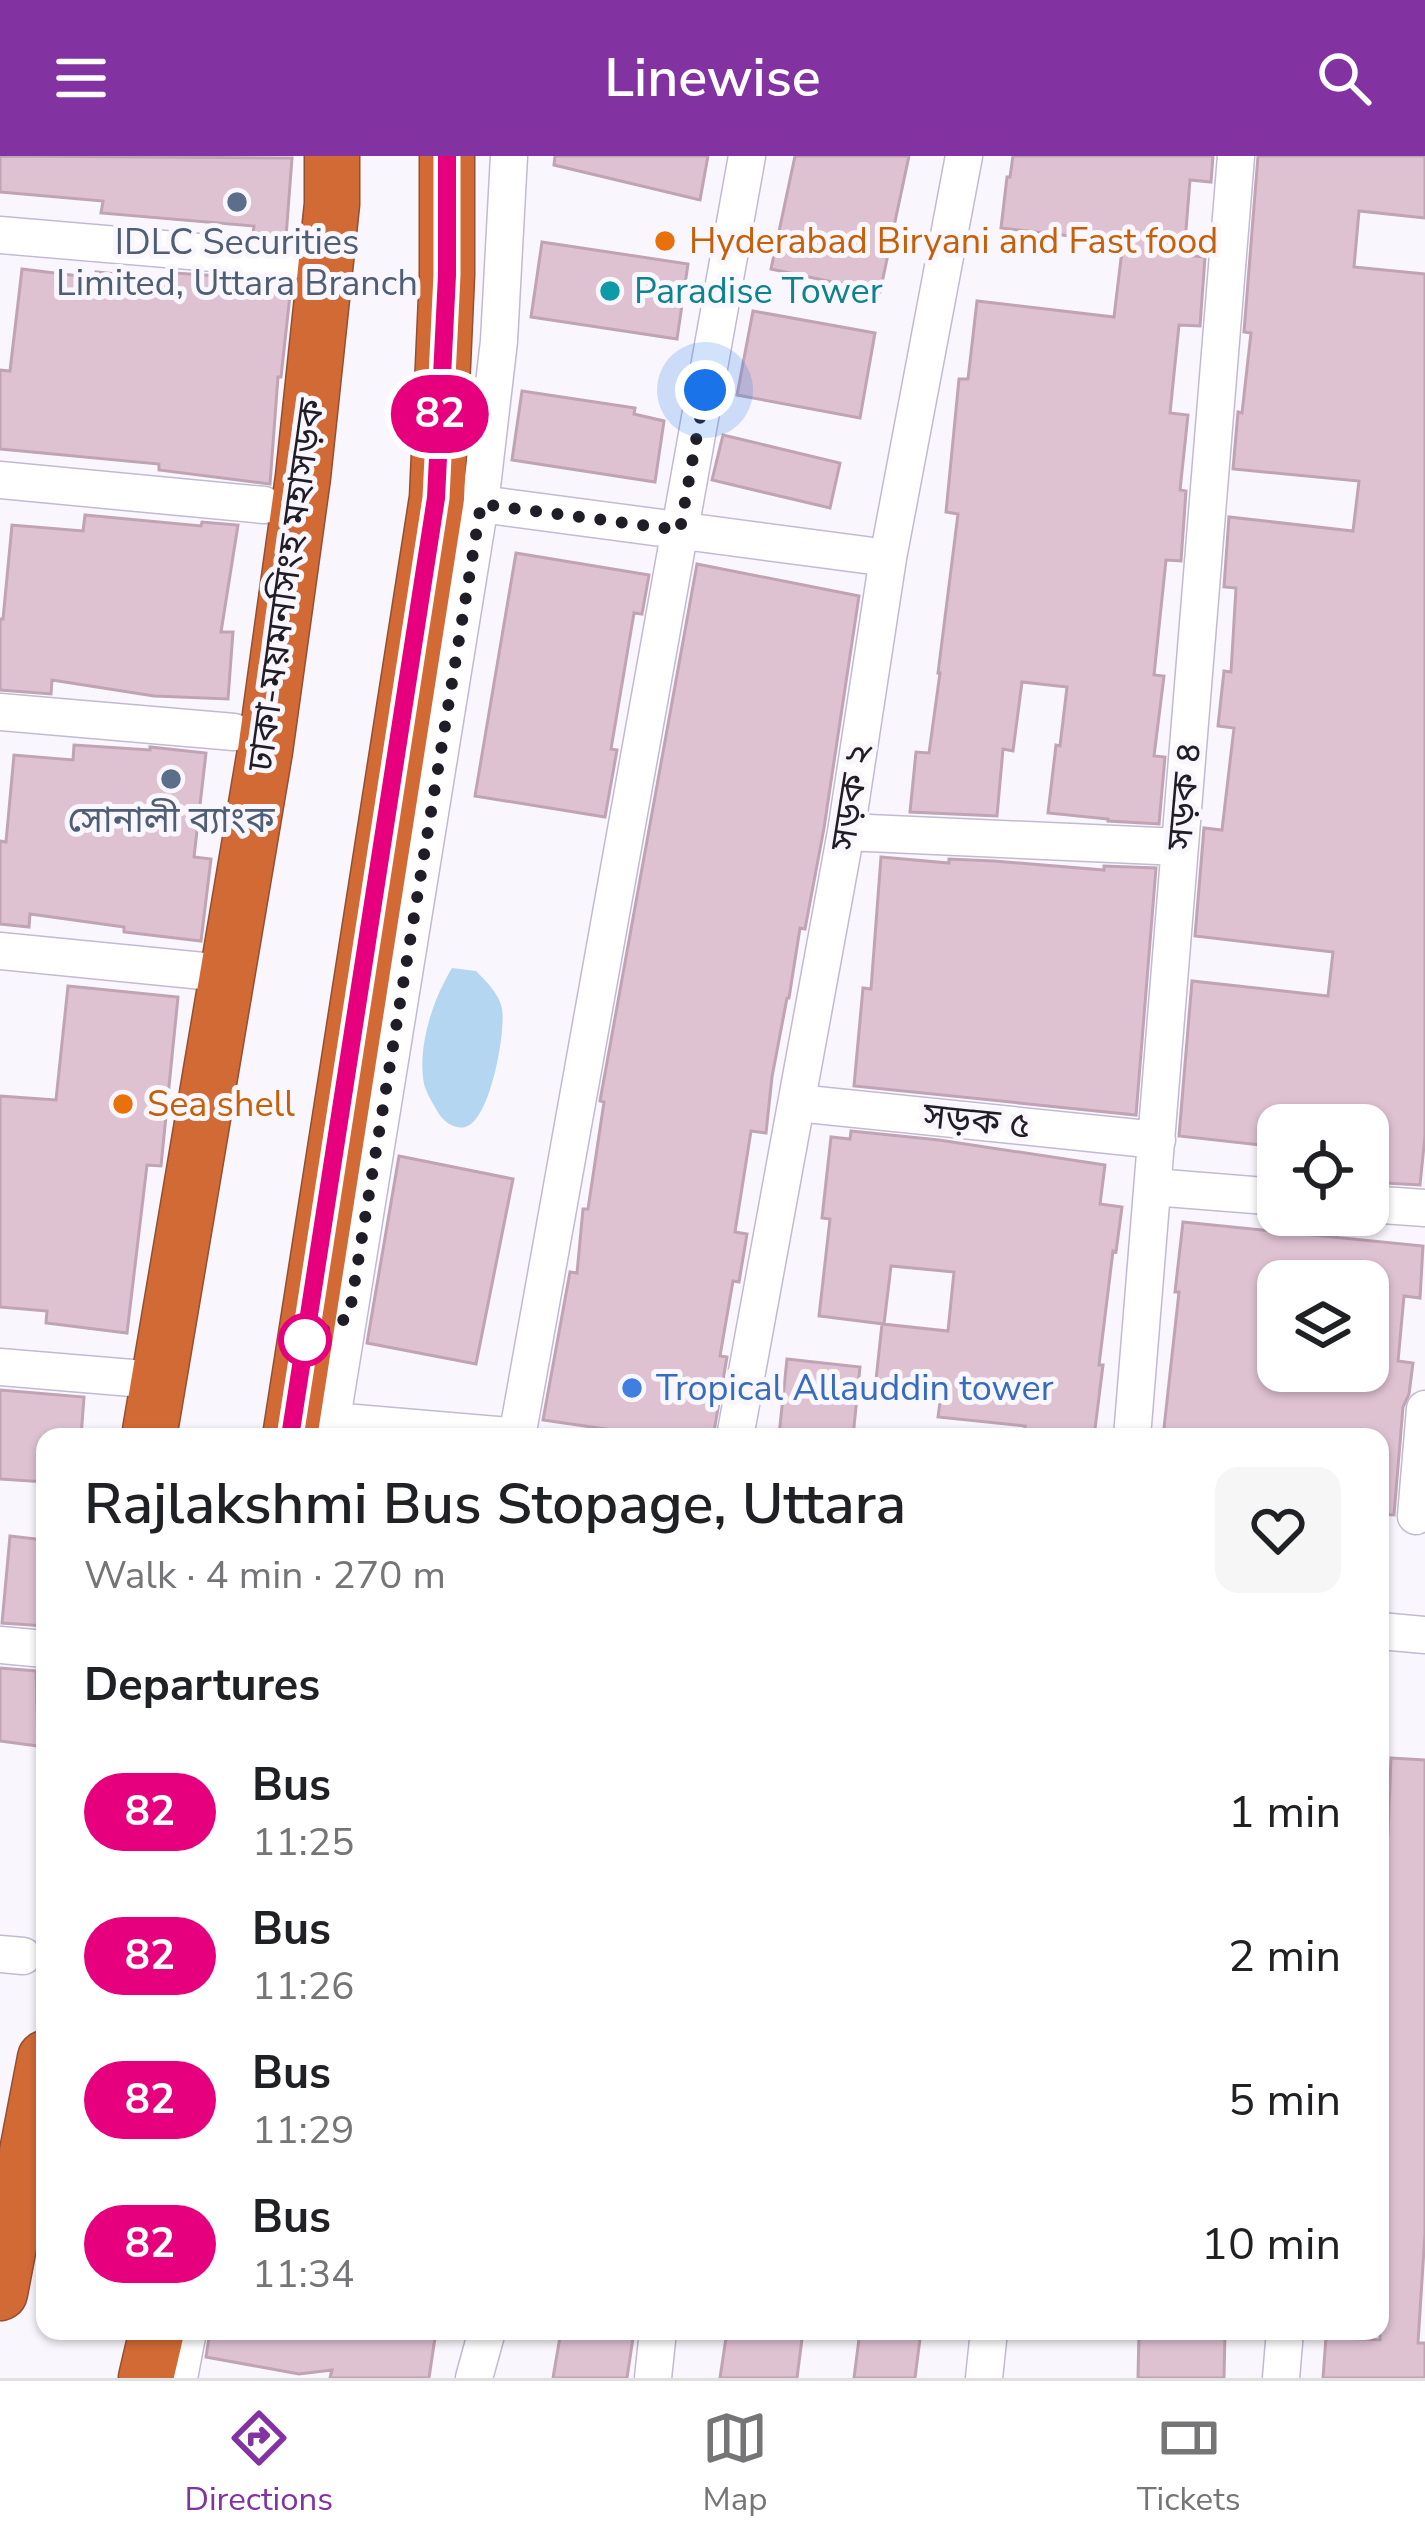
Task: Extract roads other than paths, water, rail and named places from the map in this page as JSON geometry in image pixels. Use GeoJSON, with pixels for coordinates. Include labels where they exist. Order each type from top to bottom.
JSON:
{"type":"FeatureCollection","features":[{"type":"Feature","properties":{"kind":"highway","name":"ঢাকা-ময়মনসিংহ মহাসড়ক"},"geometry":{"type":"LineString","coordinates":[[150,1428],[268,728],[303,477],[332,204],[332,156]]}},
{"type":"Feature","properties":{"kind":"highway"},"geometry":{"type":"LineString","coordinates":[[318,1428],[459,501],[447,275],[447,156]]}},
{"type":"Feature","properties":{"kind":"highway"},"geometry":{"type":"LineString","coordinates":[[0,2293],[36,2105]]}},
{"type":"Feature","properties":{"kind":"highway"},"geometry":{"type":"LineString","coordinates":[[146,2378],[155,2340]]}},
{"type":"Feature","properties":{"kind":"street"},"geometry":{"type":"LineString","coordinates":[[509,156],[499,341],[459,501],[888,558]]}},
{"type":"Feature","properties":{"kind":"street"},"geometry":{"type":"LineString","coordinates":[[521,1428],[747,156]]}},
{"type":"Feature","properties":{"kind":"street","name":"সড়ক ২"},"geometry":{"type":"LineString","coordinates":[[737,1428],[846,832],[888,558],[964,156]]}},
{"type":"Feature","properties":{"kind":"street","name":"সড়ক ৪"},"geometry":{"type":"LineString","coordinates":[[1133,1428],[1237,156]]}},
{"type":"Feature","properties":{"kind":"street"},"geometry":{"type":"LineString","coordinates":[[0,236],[307,261]]}},
{"type":"Feature","properties":{"kind":"street"},"geometry":{"type":"LineString","coordinates":[[0,480],[264,505]]}},
{"type":"Feature","properties":{"kind":"street"},"geometry":{"type":"LineString","coordinates":[[0,712],[234,732]]}},
{"type":"Feature","properties":{"kind":"street"},"geometry":{"type":"LineString","coordinates":[[846,832],[1180,847]]}},
{"type":"Feature","properties":{"kind":"street"},"geometry":{"type":"LineString","coordinates":[[0,950],[203,971]]}},
{"type":"Feature","properties":{"kind":"street","name":"সড়ক ৫"},"geometry":{"type":"LineString","coordinates":[[797,1102],[1156,1140]]}},
{"type":"Feature","properties":{"kind":"street"},"geometry":{"type":"LineString","coordinates":[[1153,1187],[1257,1195]]}},
{"type":"Feature","properties":{"kind":"street"},"geometry":{"type":"LineString","coordinates":[[1389,1205],[1425,1208]]}},
{"type":"Feature","properties":{"kind":"street"},"geometry":{"type":"LineString","coordinates":[[0,1367],[158,1383]]}},
{"type":"Feature","properties":{"kind":"street"},"geometry":{"type":"LineString","coordinates":[[1407,1515],[1425,1408]]}},
{"type":"Feature","properties":{"kind":"street"},"geometry":{"type":"LineString","coordinates":[[1389,1632],[1425,1634]]}},
{"type":"Feature","properties":{"kind":"street"},"geometry":{"type":"LineString","coordinates":[[0,1645],[36,1648]]}},
{"type":"Feature","properties":{"kind":"street"},"geometry":{"type":"LineString","coordinates":[[179,2378],[186,2340]]}},
{"type":"Feature","properties":{"kind":"street"},"geometry":{"type":"LineString","coordinates":[[474,2378],[485,2340]]}},
{"type":"Feature","properties":{"kind":"street"},"geometry":{"type":"LineString","coordinates":[[653,2378],[657,2340]]}},
{"type":"Feature","properties":{"kind":"street"},"geometry":{"type":"LineString","coordinates":[[984,2378],[988,2340]]}},
{"type":"Feature","properties":{"kind":"street"},"geometry":{"type":"LineString","coordinates":[[1281,2378],[1284,2340]]}},
{"type":"Feature","properties":{"kind":"water"},"geometry":{"type":"Polygon","coordinates":[[[452,968],[476,971],[496,993],[502,1009],[499,1055],[489,1094],[474,1121],[465,1127],[448,1123],[438,1113],[422,1070],[428,1024],[452,968]]]}},
{"type":"Feature","properties":{"kind":"place","name":"IDLC Securities Limited, Uttara Branch"},"geometry":{"type":"Point","coordinates":[237,202]}},
{"type":"Feature","properties":{"kind":"place","name":"Hyderabad Biryani and Fast food"},"geometry":{"type":"Point","coordinates":[665,241]}},
{"type":"Feature","properties":{"kind":"place","name":"Paradise Tower"},"geometry":{"type":"Point","coordinates":[610,291]}},
{"type":"Feature","properties":{"kind":"place","name":"সোনালী ব্যাংক"},"geometry":{"type":"Point","coordinates":[171,779]}},
{"type":"Feature","properties":{"kind":"place","name":"Sea shell"},"geometry":{"type":"Point","coordinates":[123,1104]}},
{"type":"Feature","properties":{"kind":"place","name":"Tropical Allauddin tower"},"geometry":{"type":"Point","coordinates":[632,1388]}}]}
